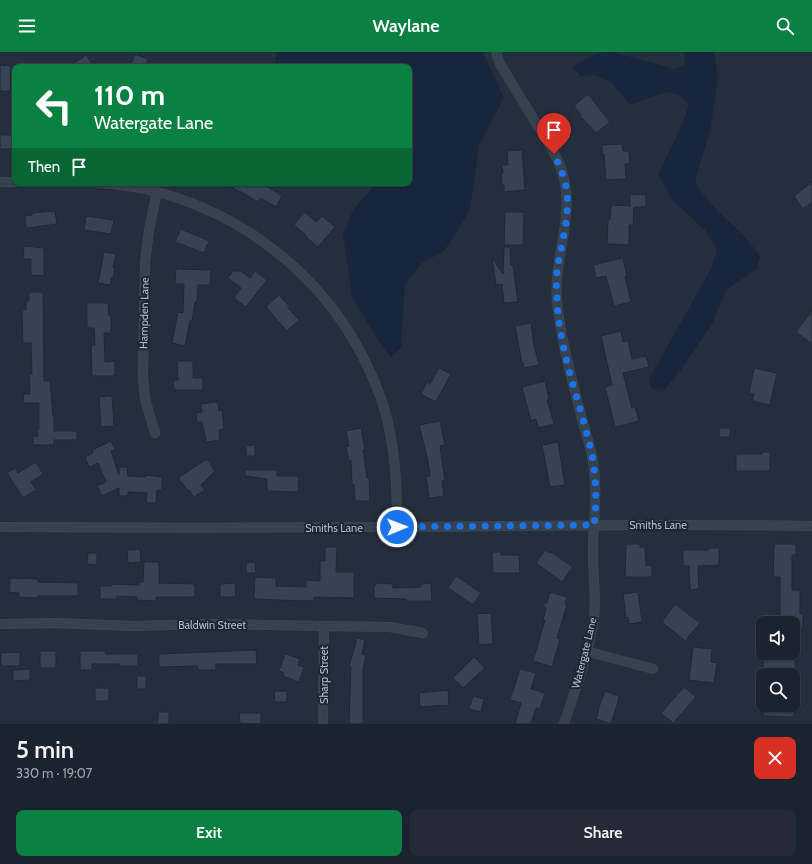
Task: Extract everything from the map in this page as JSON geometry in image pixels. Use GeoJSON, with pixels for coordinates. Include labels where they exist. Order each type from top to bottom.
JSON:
{"type":"FeatureCollection","features":[{"type":"Feature","properties":{"kind":"street","name":"Watergate Lane"},"geometry":{"type":"LineString","coordinates":[[496,52],[500,64],[550,146],[563,173],[568,203],[558,266],[557,300],[568,362],[592,457],[596,513],[592,557],[595,598],[594,618],[581,671],[564,724]]}},
{"type":"Feature","properties":{"kind":"street"},"geometry":{"type":"LineString","coordinates":[[0,182],[12,182]]}},
{"type":"Feature","properties":{"kind":"street"},"geometry":{"type":"LineString","coordinates":[[128,186],[182,199],[210,210],[236,224],[261,240],[301,272],[320,292],[341,318],[368,368],[387,418],[396,479],[397,527]]}},
{"type":"Feature","properties":{"kind":"street","name":"Hampden Lane"},"geometry":{"type":"LineString","coordinates":[[155,433],[145,399],[143,377],[145,263],[149,230],[157,192]]}},
{"type":"Feature","properties":{"kind":"street","name":"Smiths Lane"},"geometry":{"type":"LineString","coordinates":[[0,527],[242,528],[718,524],[812,526]]}},
{"type":"Feature","properties":{"kind":"street","name":"Baldwin Street"},"geometry":{"type":"LineString","coordinates":[[0,624],[132,626],[209,624],[390,627],[423,633]]}},
{"type":"Feature","properties":{"kind":"street","name":"Sharp Street"},"geometry":{"type":"LineString","coordinates":[[323,724],[324,626]]}},
{"type":"Feature","properties":{"kind":"street"},"geometry":{"type":"LineString","coordinates":[[586,651],[653,669]]}},
{"type":"Feature","properties":{"kind":"water"},"geometry":{"type":"Polygon","coordinates":[[[277,52],[483,52],[504,98],[479,145],[470,209],[444,251],[422,263],[405,284],[401,347],[391,357],[380,343],[352,297],[343,234],[353,210],[374,186],[412,186],[412,64],[246,64],[275,63],[277,52]]]}},
{"type":"Feature","properties":{"kind":"water"},"geometry":{"type":"Polygon","coordinates":[[[613,52],[674,69],[685,65],[684,52],[714,52],[718,78],[710,131],[695,181],[701,192],[745,237],[760,257],[757,269],[726,290],[712,324],[681,370],[665,389],[656,390],[650,387],[650,377],[711,269],[717,250],[705,230],[674,202],[658,175],[682,125],[689,105],[681,96],[666,92],[630,105],[612,83],[595,75],[581,76],[573,67],[592,55],[613,52]]]}},
{"type":"Feature","properties":{"kind":"building"},"geometry":{"type":"Polygon","coordinates":[[[135,54],[148,59],[146,64],[131,64],[135,54]]]}},
{"type":"Feature","properties":{"kind":"building"},"geometry":{"type":"Polygon","coordinates":[[[86,55],[92,64],[72,64],[86,55]]]}},
{"type":"Feature","properties":{"kind":"building"},"geometry":{"type":"Polygon","coordinates":[[[0,65],[11,66],[10,91],[0,91],[0,65]]]}},
{"type":"Feature","properties":{"kind":"building"},"geometry":{"type":"Polygon","coordinates":[[[588,94],[610,122],[596,133],[580,116],[581,115],[574,106],[588,94]]]}},
{"type":"Feature","properties":{"kind":"building"},"geometry":{"type":"Polygon","coordinates":[[[0,135],[12,135],[12,149],[0,149],[0,135]]]}},
{"type":"Feature","properties":{"kind":"building"},"geometry":{"type":"Polygon","coordinates":[[[622,144],[623,151],[629,151],[630,164],[625,164],[626,179],[606,180],[602,145],[622,144]]]}},
{"type":"Feature","properties":{"kind":"building"},"geometry":{"type":"Polygon","coordinates":[[[522,150],[525,190],[504,192],[501,173],[503,173],[502,165],[508,165],[507,151],[522,150]]]}},
{"type":"Feature","properties":{"kind":"building"},"geometry":{"type":"Polygon","coordinates":[[[812,182],[812,202],[803,209],[794,196],[812,182]]]}},
{"type":"Feature","properties":{"kind":"building"},"geometry":{"type":"Polygon","coordinates":[[[228,186],[266,186],[282,196],[276,207],[260,198],[258,202],[228,186]]]}},
{"type":"Feature","properties":{"kind":"building"},"geometry":{"type":"Polygon","coordinates":[[[630,194],[646,195],[646,207],[634,207],[633,225],[629,225],[629,245],[607,244],[608,219],[610,219],[611,205],[630,206],[630,194]]]}},
{"type":"Feature","properties":{"kind":"building"},"geometry":{"type":"Polygon","coordinates":[[[55,211],[57,224],[26,228],[25,216],[32,215],[32,213],[55,211]]]}},
{"type":"Feature","properties":{"kind":"building"},"geometry":{"type":"Polygon","coordinates":[[[305,212],[316,222],[322,216],[335,227],[318,247],[294,225],[305,212]]]}},
{"type":"Feature","properties":{"kind":"building"},"geometry":{"type":"Polygon","coordinates":[[[505,212],[524,212],[523,245],[504,245],[505,212]]]}},
{"type":"Feature","properties":{"kind":"building"},"geometry":{"type":"Polygon","coordinates":[[[86,216],[114,220],[111,234],[84,230],[86,216]]]}},
{"type":"Feature","properties":{"kind":"building"},"geometry":{"type":"Polygon","coordinates":[[[181,229],[209,241],[204,253],[175,242],[181,229]]]}},
{"type":"Feature","properties":{"kind":"building"},"geometry":{"type":"Polygon","coordinates":[[[24,246],[44,248],[44,276],[31,275],[31,259],[23,259],[24,246]]]}},
{"type":"Feature","properties":{"kind":"building"},"geometry":{"type":"Polygon","coordinates":[[[504,247],[510,247],[511,265],[513,265],[518,302],[504,303],[502,284],[496,285],[492,258],[503,274],[504,247]]]}},
{"type":"Feature","properties":{"kind":"building"},"geometry":{"type":"Polygon","coordinates":[[[104,252],[116,254],[113,268],[115,268],[110,285],[98,283],[104,252]]]}},
{"type":"Feature","properties":{"kind":"building"},"geometry":{"type":"Polygon","coordinates":[[[623,258],[627,276],[625,276],[631,302],[614,306],[606,276],[596,278],[593,265],[623,258]]]}},
{"type":"Feature","properties":{"kind":"building"},"geometry":{"type":"Polygon","coordinates":[[[176,269],[211,270],[210,285],[198,285],[197,302],[195,302],[192,321],[190,321],[185,346],[172,343],[178,312],[183,313],[184,284],[175,284],[176,269]]]}},
{"type":"Feature","properties":{"kind":"building"},"geometry":{"type":"Polygon","coordinates":[[[233,271],[241,271],[250,278],[255,271],[267,280],[246,307],[234,298],[241,288],[228,278],[233,271]]]}},
{"type":"Feature","properties":{"kind":"building"},"geometry":{"type":"Polygon","coordinates":[[[29,292],[43,292],[44,381],[50,381],[54,431],[77,431],[77,440],[54,440],[54,445],[33,445],[33,436],[38,436],[37,429],[39,429],[39,403],[24,403],[23,394],[30,394],[29,374],[32,374],[31,343],[23,343],[22,310],[26,310],[26,301],[29,301],[29,292]]]}},
{"type":"Feature","properties":{"kind":"building"},"geometry":{"type":"Polygon","coordinates":[[[279,295],[299,320],[287,331],[266,307],[279,295]]]}},
{"type":"Feature","properties":{"kind":"building"},"geometry":{"type":"Polygon","coordinates":[[[87,303],[108,303],[109,315],[111,315],[111,333],[104,333],[105,362],[115,361],[115,376],[92,376],[91,345],[95,345],[94,328],[87,328],[87,303]]]}},
{"type":"Feature","properties":{"kind":"building"},"geometry":{"type":"Polygon","coordinates":[[[812,311],[812,344],[796,332],[812,311]]]}},
{"type":"Feature","properties":{"kind":"building"},"geometry":{"type":"Polygon","coordinates":[[[531,323],[539,365],[524,368],[515,326],[531,323]]]}},
{"type":"Feature","properties":{"kind":"building"},"geometry":{"type":"Polygon","coordinates":[[[621,331],[623,342],[628,341],[632,359],[646,356],[649,367],[623,373],[632,408],[635,407],[639,421],[615,427],[605,387],[612,385],[601,336],[621,331]]]}},
{"type":"Feature","properties":{"kind":"building"},"geometry":{"type":"Polygon","coordinates":[[[177,361],[193,361],[193,378],[203,378],[203,390],[174,390],[173,380],[178,380],[177,361]]]}},
{"type":"Feature","properties":{"kind":"building"},"geometry":{"type":"Polygon","coordinates":[[[439,368],[451,374],[436,402],[421,394],[427,382],[430,384],[439,368]]]}},
{"type":"Feature","properties":{"kind":"building"},"geometry":{"type":"Polygon","coordinates":[[[754,368],[777,373],[770,405],[752,401],[754,394],[749,393],[754,368]]]}},
{"type":"Feature","properties":{"kind":"building"},"geometry":{"type":"Polygon","coordinates":[[[545,381],[549,399],[547,400],[554,424],[538,428],[536,419],[531,421],[522,387],[545,381]]]}},
{"type":"Feature","properties":{"kind":"building"},"geometry":{"type":"Polygon","coordinates":[[[112,396],[114,426],[101,427],[99,397],[112,396]]]}},
{"type":"Feature","properties":{"kind":"building"},"geometry":{"type":"Polygon","coordinates":[[[218,402],[219,411],[222,410],[224,429],[219,430],[220,440],[206,442],[202,422],[197,422],[196,413],[202,412],[201,404],[218,402]]]}},
{"type":"Feature","properties":{"kind":"building"},"geometry":{"type":"Polygon","coordinates":[[[440,421],[445,445],[440,446],[445,481],[442,481],[444,496],[429,498],[426,476],[430,476],[428,461],[419,425],[440,421]]]}},
{"type":"Feature","properties":{"kind":"building"},"geometry":{"type":"Polygon","coordinates":[[[361,428],[365,450],[363,450],[367,478],[369,478],[370,501],[355,501],[354,485],[352,485],[351,460],[349,461],[346,447],[349,446],[346,431],[361,428]]]}},
{"type":"Feature","properties":{"kind":"building"},"geometry":{"type":"Polygon","coordinates":[[[719,428],[730,428],[730,437],[719,437],[719,428]]]}},
{"type":"Feature","properties":{"kind":"building"},"geometry":{"type":"Polygon","coordinates":[[[111,441],[115,450],[111,451],[119,475],[119,467],[127,467],[128,476],[145,477],[145,475],[162,477],[162,490],[157,490],[156,503],[146,503],[147,493],[128,492],[128,496],[119,496],[119,488],[102,496],[97,486],[106,482],[98,463],[89,467],[85,457],[93,453],[92,450],[111,441]]]}},
{"type":"Feature","properties":{"kind":"building"},"geometry":{"type":"Polygon","coordinates":[[[558,442],[565,485],[550,487],[542,445],[558,442]]]}},
{"type":"Feature","properties":{"kind":"building"},"geometry":{"type":"Polygon","coordinates":[[[255,445],[255,456],[246,456],[246,446],[255,445]]]}},
{"type":"Feature","properties":{"kind":"building"},"geometry":{"type":"Polygon","coordinates":[[[762,452],[770,452],[770,471],[736,471],[736,454],[762,454],[762,452]]]}},
{"type":"Feature","properties":{"kind":"building"},"geometry":{"type":"Polygon","coordinates":[[[207,459],[215,471],[201,485],[205,490],[194,497],[178,478],[207,459]]]}},
{"type":"Feature","properties":{"kind":"building"},"geometry":{"type":"Polygon","coordinates":[[[36,462],[43,474],[31,482],[36,490],[23,498],[7,473],[15,468],[18,473],[36,462]]]}},
{"type":"Feature","properties":{"kind":"building"},"geometry":{"type":"Polygon","coordinates":[[[245,470],[277,470],[277,476],[299,476],[298,492],[267,491],[267,479],[245,476],[245,470]]]}},
{"type":"Feature","properties":{"kind":"building"},"geometry":{"type":"Polygon","coordinates":[[[626,544],[640,544],[640,547],[645,547],[646,566],[652,565],[652,577],[625,577],[626,544]]]}},
{"type":"Feature","properties":{"kind":"building"},"geometry":{"type":"Polygon","coordinates":[[[774,544],[796,544],[796,555],[792,555],[792,590],[800,590],[800,614],[803,614],[803,629],[800,629],[800,616],[780,616],[780,577],[773,577],[774,544]]]}},
{"type":"Feature","properties":{"kind":"building"},"geometry":{"type":"Polygon","coordinates":[[[325,547],[337,547],[336,572],[354,572],[354,598],[314,597],[314,600],[305,601],[254,599],[255,577],[276,578],[276,586],[306,587],[306,580],[320,581],[320,561],[325,561],[325,547]]]}},
{"type":"Feature","properties":{"kind":"building"},"geometry":{"type":"Polygon","coordinates":[[[708,548],[719,548],[719,565],[698,566],[699,589],[690,590],[689,566],[683,566],[683,550],[708,550],[708,548]]]}},
{"type":"Feature","properties":{"kind":"building"},"geometry":{"type":"Polygon","coordinates":[[[140,549],[141,562],[128,563],[127,550],[140,549]]]}},
{"type":"Feature","properties":{"kind":"building"},"geometry":{"type":"Polygon","coordinates":[[[545,550],[550,553],[551,552],[573,567],[562,582],[536,563],[545,550]]]}},
{"type":"Feature","properties":{"kind":"building"},"geometry":{"type":"Polygon","coordinates":[[[492,552],[501,552],[501,555],[519,555],[520,573],[493,573],[492,552]]]}},
{"type":"Feature","properties":{"kind":"building"},"geometry":{"type":"Polygon","coordinates":[[[88,553],[97,553],[97,565],[87,564],[88,553]]]}},
{"type":"Feature","properties":{"kind":"building"},"geometry":{"type":"Polygon","coordinates":[[[144,562],[159,562],[159,583],[195,584],[195,597],[156,597],[156,601],[137,600],[137,597],[117,596],[117,599],[100,599],[100,586],[111,586],[111,584],[139,585],[139,582],[143,582],[144,562]]]}},
{"type":"Feature","properties":{"kind":"building"},"geometry":{"type":"Polygon","coordinates":[[[255,562],[256,573],[246,573],[246,563],[255,562]]]}},
{"type":"Feature","properties":{"kind":"building"},"geometry":{"type":"Polygon","coordinates":[[[456,576],[481,593],[473,605],[448,588],[456,576]]]}},
{"type":"Feature","properties":{"kind":"building"},"geometry":{"type":"Polygon","coordinates":[[[10,578],[38,579],[38,582],[78,583],[78,596],[38,596],[38,598],[19,597],[19,593],[9,592],[10,578]]]}},
{"type":"Feature","properties":{"kind":"building"},"geometry":{"type":"Polygon","coordinates":[[[235,583],[236,597],[220,597],[220,584],[235,583]]]}},
{"type":"Feature","properties":{"kind":"building"},"geometry":{"type":"Polygon","coordinates":[[[376,583],[393,584],[393,588],[421,587],[421,584],[431,583],[432,601],[407,601],[406,599],[374,598],[374,585],[376,585],[376,583]]]}},
{"type":"Feature","properties":{"kind":"building"},"geometry":{"type":"Polygon","coordinates":[[[550,592],[567,597],[565,604],[567,605],[557,638],[560,639],[552,667],[533,661],[545,620],[543,620],[546,608],[543,604],[547,603],[550,592]]]}},
{"type":"Feature","properties":{"kind":"building"},"geometry":{"type":"Polygon","coordinates":[[[638,592],[642,622],[629,624],[628,617],[626,618],[623,594],[638,592]]]}},
{"type":"Feature","properties":{"kind":"building"},"geometry":{"type":"Polygon","coordinates":[[[675,604],[700,623],[685,641],[662,622],[675,604]]]}},
{"type":"Feature","properties":{"kind":"building"},"geometry":{"type":"Polygon","coordinates":[[[491,613],[493,644],[479,645],[477,614],[491,613]]]}},
{"type":"Feature","properties":{"kind":"building"},"geometry":{"type":"Polygon","coordinates":[[[357,638],[365,640],[362,654],[366,655],[363,669],[363,724],[349,724],[351,667],[349,667],[357,638]]]}},
{"type":"Feature","properties":{"kind":"building"},"geometry":{"type":"Polygon","coordinates":[[[693,647],[712,649],[711,662],[717,663],[714,683],[689,680],[693,647]]]}},
{"type":"Feature","properties":{"kind":"building"},"geometry":{"type":"Polygon","coordinates":[[[256,650],[257,664],[216,664],[216,670],[198,670],[198,666],[159,667],[159,654],[256,650]]]}},
{"type":"Feature","properties":{"kind":"building"},"geometry":{"type":"Polygon","coordinates":[[[40,651],[56,651],[56,668],[40,668],[40,651]]]}},
{"type":"Feature","properties":{"kind":"building"},"geometry":{"type":"Polygon","coordinates":[[[80,651],[106,651],[105,654],[138,654],[138,666],[92,664],[92,670],[80,670],[80,651]]]}},
{"type":"Feature","properties":{"kind":"building"},"geometry":{"type":"Polygon","coordinates":[[[20,652],[20,666],[1,666],[1,653],[20,652]]]}},
{"type":"Feature","properties":{"kind":"building"},"geometry":{"type":"Polygon","coordinates":[[[285,654],[300,659],[298,665],[304,667],[299,682],[283,676],[284,673],[279,671],[285,654]]]}},
{"type":"Feature","properties":{"kind":"building"},"geometry":{"type":"Polygon","coordinates":[[[474,657],[485,668],[463,688],[453,678],[474,657]]]}},
{"type":"Feature","properties":{"kind":"building"},"geometry":{"type":"Polygon","coordinates":[[[764,660],[795,660],[795,668],[763,668],[764,660]]]}},
{"type":"Feature","properties":{"kind":"building"},"geometry":{"type":"Polygon","coordinates":[[[30,669],[30,680],[13,681],[13,670],[30,669]]]}},
{"type":"Feature","properties":{"kind":"building"},"geometry":{"type":"Polygon","coordinates":[[[520,669],[536,673],[531,689],[545,693],[540,709],[536,708],[531,724],[515,724],[521,703],[510,700],[520,669]]]}},
{"type":"Feature","properties":{"kind":"building"},"geometry":{"type":"Polygon","coordinates":[[[137,676],[146,676],[146,689],[137,689],[137,676]]]}},
{"type":"Feature","properties":{"kind":"building"},"geometry":{"type":"Polygon","coordinates":[[[684,687],[696,697],[673,723],[661,713],[684,687]]]}},
{"type":"Feature","properties":{"kind":"building"},"geometry":{"type":"Polygon","coordinates":[[[95,688],[109,688],[109,701],[95,701],[95,688]]]}},
{"type":"Feature","properties":{"kind":"building"},"geometry":{"type":"Polygon","coordinates":[[[448,690],[449,705],[420,707],[419,693],[448,690]]]}},
{"type":"Feature","properties":{"kind":"building"},"geometry":{"type":"Polygon","coordinates":[[[274,691],[287,691],[287,702],[275,702],[274,691]]]}},
{"type":"Feature","properties":{"kind":"building"},"geometry":{"type":"Polygon","coordinates":[[[605,691],[619,696],[611,724],[596,719],[605,691]]]}},
{"type":"Feature","properties":{"kind":"building"},"geometry":{"type":"Polygon","coordinates":[[[473,696],[484,699],[481,712],[469,709],[473,696]]]}},
{"type":"Feature","properties":{"kind":"building"},"geometry":{"type":"Polygon","coordinates":[[[158,712],[169,712],[169,724],[158,724],[158,712]]]}},
{"type":"Feature","properties":{"kind":"building"},"geometry":{"type":"Polygon","coordinates":[[[763,712],[794,712],[794,717],[763,716],[763,712]]]}},
{"type":"Feature","properties":{"kind":"building"},"geometry":{"type":"Polygon","coordinates":[[[239,713],[261,713],[261,724],[240,723],[239,713]]]}},
{"type":"Feature","properties":{"kind":"route"},"geometry":{"type":"LineString","coordinates":[[397,527],[594,525],[596,513],[592,457],[568,362],[557,300],[558,266],[568,203],[563,173],[554,154]]}}]}
